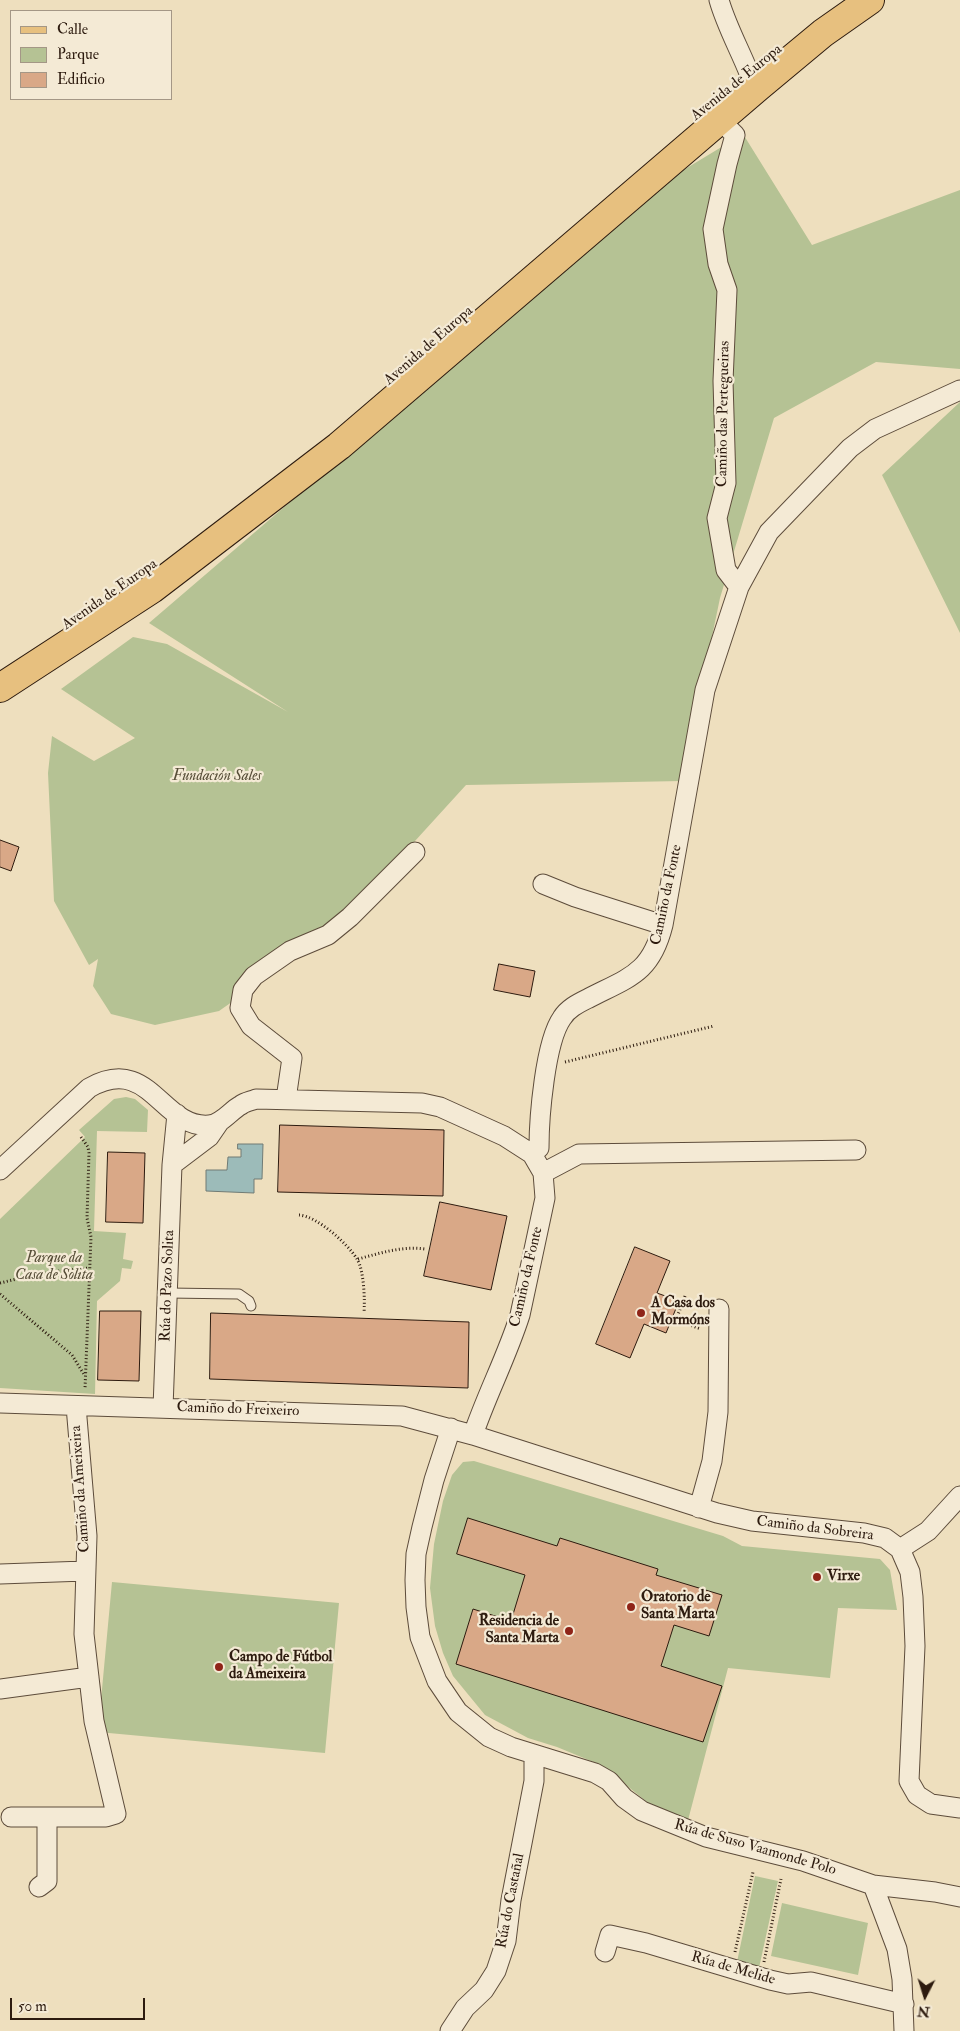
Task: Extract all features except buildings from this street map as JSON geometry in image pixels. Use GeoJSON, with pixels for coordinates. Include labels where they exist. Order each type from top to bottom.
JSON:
{"type":"FeatureCollection","features":[{"type":"Feature","properties":{"kind":"main road","name":"Avenida de Europa"},"geometry":{"type":"LineString","coordinates":[[0,669],[204,528],[299,455],[748,73],[840,0]]}},
{"type":"Feature","properties":{"kind":"main road","name":"Avenida de Europa"},"geometry":{"type":"LineString","coordinates":[[0,688],[152,589],[339,446],[719,119],[824,33],[870,0]]}},
{"type":"Feature","properties":{"kind":"street"},"geometry":{"type":"LineString","coordinates":[[719,0],[724,18],[741,52],[748,73]]}},
{"type":"Feature","properties":{"kind":"street","name":"Avenida de Europa"},"geometry":{"type":"LineString","coordinates":[[719,119],[735,135],[713,229],[718,264],[727,290]]}},
{"type":"Feature","properties":{"kind":"street","name":"Camiño das Pertegueiras"},"geometry":{"type":"LineString","coordinates":[[727,290],[723,381],[726,483],[717,518],[726,570],[739,587]]}},
{"type":"Feature","properties":{"kind":"street"},"geometry":{"type":"LineString","coordinates":[[739,587],[769,532],[850,448],[875,429],[960,390]]}},
{"type":"Feature","properties":{"kind":"street","name":"Camiño da Fonte"},"geometry":{"type":"LineString","coordinates":[[532,1154],[539,1148],[544,1082],[553,1039],[561,1018],[574,1005],[636,974],[651,959],[658,945],[705,690],[739,587]]}},
{"type":"Feature","properties":{"kind":"street"},"geometry":{"type":"LineString","coordinates":[[286,1099],[292,1058],[251,1026],[240,1008],[243,990],[254,976],[290,951],[328,935],[350,917],[415,852]]}},
{"type":"Feature","properties":{"kind":"street"},"geometry":{"type":"LineString","coordinates":[[543,884],[574,897],[663,925]]}},
{"type":"Feature","properties":{"kind":"street"},"geometry":{"type":"LineString","coordinates":[[0,1170],[60,1113],[89,1088],[99,1082],[110,1080],[134,1081],[150,1091],[185,1119],[209,1125],[220,1122]]}},
{"type":"Feature","properties":{"kind":"street","name":"Camiño da Fonte"},"geometry":{"type":"LineString","coordinates":[[220,1122],[242,1104],[256,1099],[422,1103],[440,1107],[504,1136],[532,1154],[543,1173],[545,1198],[520,1315],[473,1435]]}},
{"type":"Feature","properties":{"kind":"street","name":"Rúa do Pazo Solita"},"geometry":{"type":"LineString","coordinates":[[164,1408],[172,1165],[185,1119]]}},
{"type":"Feature","properties":{"kind":"street"},"geometry":{"type":"LineString","coordinates":[[172,1165],[209,1137],[220,1122]]}},
{"type":"Feature","properties":{"kind":"street"},"geometry":{"type":"LineString","coordinates":[[543,1173],[579,1154],[856,1150]]}},
{"type":"Feature","properties":{"kind":"street"},"geometry":{"type":"LineString","coordinates":[[699,1508],[712,1461],[718,1412],[720,1308]]}},
{"type":"Feature","properties":{"kind":"street","name":"Camiño do Freixeiro"},"geometry":{"type":"LineString","coordinates":[[0,1402],[80,1401],[164,1408],[402,1416],[473,1435]]}},
{"type":"Feature","properties":{"kind":"street","name":"Camiño da Ameixeira"},"geometry":{"type":"LineString","coordinates":[[11,1817],[106,1817],[116,1814],[94,1722],[84,1634],[87,1536],[80,1401]]}},
{"type":"Feature","properties":{"kind":"street","name":"Rúa de Suso Vaamonde Polo"},"geometry":{"type":"LineString","coordinates":[[451,1428],[434,1480],[416,1554],[416,1607],[420,1637],[437,1680],[458,1712],[489,1737],[511,1747],[595,1772],[609,1781],[624,1798],[642,1811],[681,1828],[706,1837],[803,1861],[873,1885],[935,1892],[960,1897]]}},
{"type":"Feature","properties":{"kind":"street","name":"Camiño da Sobreira"},"geometry":{"type":"LineString","coordinates":[[473,1435],[699,1508],[752,1521],[864,1533],[885,1538],[900,1549]]}},
{"type":"Feature","properties":{"kind":"street"},"geometry":{"type":"LineString","coordinates":[[960,1496],[928,1530],[900,1549],[910,1572],[915,1646],[909,1781],[917,1795],[931,1804],[960,1808]]}},
{"type":"Feature","properties":{"kind":"street","name":"Camiño da Ameixeira"},"geometry":{"type":"LineString","coordinates":[[0,1574],[85,1571]]}},
{"type":"Feature","properties":{"kind":"street"},"geometry":{"type":"LineString","coordinates":[[0,1689],[88,1677]]}},
{"type":"Feature","properties":{"kind":"street","name":"Rúa do Castañal"},"geometry":{"type":"LineString","coordinates":[[450,2031],[465,2008],[484,1990],[496,1971],[506,1941],[511,1900],[534,1781],[534,1754]]}},
{"type":"Feature","properties":{"kind":"street"},"geometry":{"type":"LineString","coordinates":[[39,1887],[47,1881],[46,1817]]}},
{"type":"Feature","properties":{"kind":"street"},"geometry":{"type":"LineString","coordinates":[[873,1885],[897,1949],[904,2004],[904,2031]]}},
{"type":"Feature","properties":{"kind":"street","name":"Rúa de Melide"},"geometry":{"type":"LineString","coordinates":[[605,1952],[610,1935],[646,1943],[770,1980],[788,1984],[811,1982],[904,2004]]}},
{"type":"Feature","properties":{"kind":"lane"},"geometry":{"type":"LineString","coordinates":[[168,1293],[239,1294],[249,1301],[250,1306]]}},
{"type":"Feature","properties":{"kind":"path"},"geometry":{"type":"LineString","coordinates":[[547,1065],[573,1061],[714,1026]]}},
{"type":"Feature","properties":{"kind":"path"},"geometry":{"type":"LineString","coordinates":[[80,1401],[85,1376],[91,1237],[87,1218],[89,1153],[88,1147],[81,1137]]}},
{"type":"Feature","properties":{"kind":"path"},"geometry":{"type":"LineString","coordinates":[[299,1215],[312,1218],[340,1240],[358,1260],[361,1271],[364,1313]]}},
{"type":"Feature","properties":{"kind":"path"},"geometry":{"type":"LineString","coordinates":[[358,1260],[395,1249],[410,1247],[425,1249]]}},
{"type":"Feature","properties":{"kind":"path"},"geometry":{"type":"LineString","coordinates":[[0,1283],[41,1273],[89,1268]]}},
{"type":"Feature","properties":{"kind":"path"},"geometry":{"type":"LineString","coordinates":[[0,1294],[72,1355],[85,1376]]}},
{"type":"Feature","properties":{"kind":"path"},"geometry":{"type":"LineString","coordinates":[[685,1296],[676,1320],[718,1335]]}},
{"type":"Feature","properties":{"kind":"path"},"geometry":{"type":"LineString","coordinates":[[732,1961],[753,1872]]}},
{"type":"Feature","properties":{"kind":"path"},"geometry":{"type":"LineString","coordinates":[[762,1970],[782,1879]]}},
{"type":"Feature","properties":{"kind":"green space","name":"Fundación Sales"},"geometry":{"type":"Polygon","coordinates":[[[743,134],[812,245],[960,190],[960,369],[876,362],[774,418],[720,598],[682,781],[466,785],[333,931],[219,1011],[155,1025],[111,1014],[93,986],[98,959],[89,965],[54,901],[48,773],[52,736],[94,761],[135,738],[61,689],[133,637],[167,644],[288,712],[149,623],[662,183],[743,134]]]}},
{"type":"Feature","properties":{"kind":"green space"},"geometry":{"type":"Polygon","coordinates":[[[960,402],[960,633],[882,475],[960,402]]]}},
{"type":"Feature","properties":{"kind":"green space","name":"Parque da Casa de Solita"},"geometry":{"type":"Polygon","coordinates":[[[126,1097],[135,1099],[148,1110],[147,1132],[97,1131],[94,1231],[126,1233],[123,1259],[133,1261],[131,1269],[122,1268],[120,1281],[97,1301],[95,1394],[0,1388],[0,1219],[85,1137],[79,1130],[114,1099],[126,1097]]]}},
{"type":"Feature","properties":{"kind":"green space"},"geometry":{"type":"Polygon","coordinates":[[[474,1461],[723,1536],[742,1546],[880,1559],[890,1570],[897,1610],[838,1608],[830,1678],[728,1668],[687,1824],[648,1803],[603,1766],[557,1747],[528,1738],[485,1715],[453,1676],[443,1653],[435,1626],[430,1588],[434,1544],[443,1501],[452,1475],[463,1462],[474,1461]]]}},
{"type":"Feature","properties":{"kind":"green space","name":"Campo de Fútbol da Ameixeira"},"geometry":{"type":"Polygon","coordinates":[[[112,1582],[339,1603],[325,1753],[98,1732],[112,1582]]]}},
{"type":"Feature","properties":{"kind":"green space"},"geometry":{"type":"Polygon","coordinates":[[[755,1876],[778,1881],[759,1968],[737,1962],[755,1876]]]}},
{"type":"Feature","properties":{"kind":"green space"},"geometry":{"type":"Polygon","coordinates":[[[782,1903],[868,1923],[858,1975],[771,1956],[782,1903]]]}},
{"type":"Feature","properties":{"kind":"water"},"geometry":{"type":"Polygon","coordinates":[[[238,1144],[263,1144],[262,1179],[254,1179],[254,1193],[206,1191],[206,1170],[227,1170],[228,1157],[241,1157],[241,1149],[238,1149],[238,1144]]]}},
{"type":"Feature","properties":{"kind":"place","name":"A Casa dos Mormóns"},"geometry":{"type":"Point","coordinates":[641,1313]}},
{"type":"Feature","properties":{"kind":"place","name":"Virxe"},"geometry":{"type":"Point","coordinates":[817,1577]}},
{"type":"Feature","properties":{"kind":"place","name":"Oratorio de Santa Marta"},"geometry":{"type":"Point","coordinates":[631,1607]}},
{"type":"Feature","properties":{"kind":"place","name":"Residencia de Santa Marta"},"geometry":{"type":"Point","coordinates":[569,1631]}},
{"type":"Feature","properties":{"kind":"place","name":"Campo de Fútbol da Ameixeira"},"geometry":{"type":"Point","coordinates":[219,1667]}}]}
